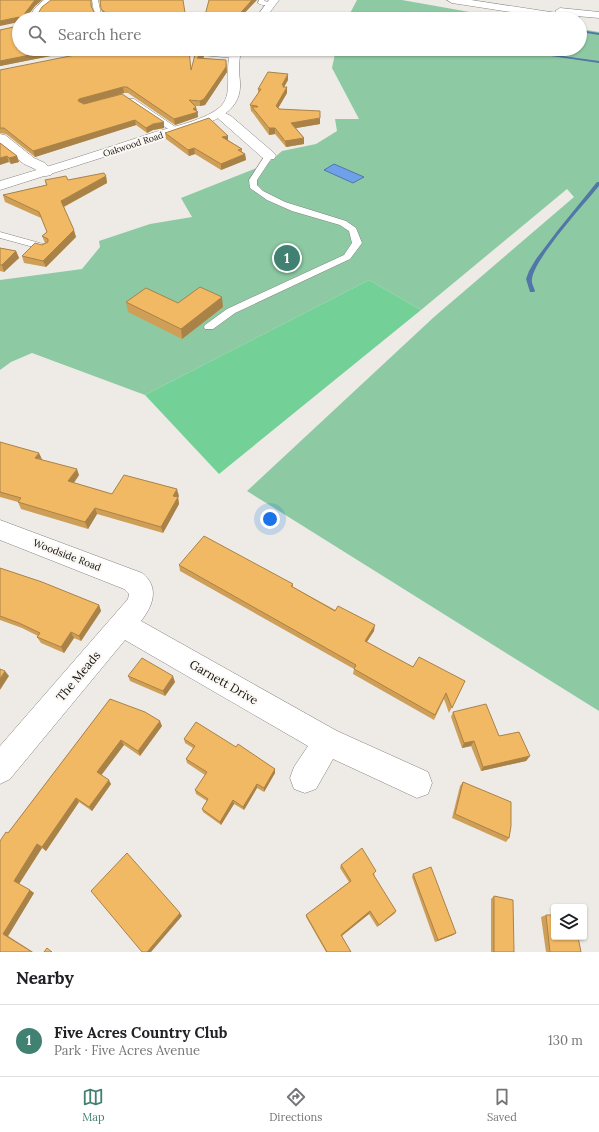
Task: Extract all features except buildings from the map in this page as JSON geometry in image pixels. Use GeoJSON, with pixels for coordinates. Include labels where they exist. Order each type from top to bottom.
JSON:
{"type":"FeatureCollection","features":[{"type":"Feature","properties":{"kind":"main road"},"geometry":{"type":"LineString","coordinates":[[36,12],[50,0]]}},
{"type":"Feature","properties":{"kind":"main road"},"geometry":{"type":"LineString","coordinates":[[452,0],[530,12]]}},
{"type":"Feature","properties":{"kind":"main road"},"geometry":{"type":"LineString","coordinates":[[488,0],[577,12]]}},
{"type":"Feature","properties":{"kind":"main road"},"geometry":{"type":"LineString","coordinates":[[264,12],[269,1]]}},
{"type":"Feature","properties":{"kind":"main road"},"geometry":{"type":"LineString","coordinates":[[587,13],[599,15]]}},
{"type":"Feature","properties":{"kind":"main road"},"geometry":{"type":"LineString","coordinates":[[587,21],[599,22]]}},
{"type":"Feature","properties":{"kind":"main road"},"geometry":{"type":"LineString","coordinates":[[235,56],[233,63],[236,90],[227,106],[219,114],[227,119],[269,156]]}},
{"type":"Feature","properties":{"kind":"main road","name":"Oakwood Road"},"geometry":{"type":"LineString","coordinates":[[0,186],[176,130],[219,114]]}},
{"type":"Feature","properties":{"kind":"main road"},"geometry":{"type":"LineString","coordinates":[[0,138],[29,161],[40,166],[46,172]]}},
{"type":"Feature","properties":{"kind":"main road","name":"Woodside Road"},"geometry":{"type":"LineString","coordinates":[[0,530],[133,581]]}},
{"type":"Feature","properties":{"kind":"main road","name":"The Meads"},"geometry":{"type":"LineString","coordinates":[[0,769],[139,604],[142,594],[140,586],[133,581]]}},
{"type":"Feature","properties":{"kind":"main road","name":"Garnett Drive"},"geometry":{"type":"LineString","coordinates":[[122,624],[327,741],[417,783]]}},
{"type":"Feature","properties":{"kind":"main road"},"geometry":{"type":"LineString","coordinates":[[305,778],[327,741]]}},
{"type":"Feature","properties":{"kind":"lane"},"geometry":{"type":"LineString","coordinates":[[95,0],[97,12]]}},
{"type":"Feature","properties":{"kind":"lane"},"geometry":{"type":"LineString","coordinates":[[124,96],[176,130]]}},
{"type":"Feature","properties":{"kind":"lane"},"geometry":{"type":"LineString","coordinates":[[209,327],[231,311],[347,257],[357,244],[353,230],[343,223],[273,200],[258,192],[253,186],[253,180],[269,156]]}},
{"type":"Feature","properties":{"kind":"lane"},"geometry":{"type":"LineString","coordinates":[[0,235],[44,247]]}},
{"type":"Feature","properties":{"kind":"green space"},"geometry":{"type":"Polygon","coordinates":[[[357,0],[402,0],[470,12],[351,12],[357,0]]]}},
{"type":"Feature","properties":{"kind":"green space"},"geometry":{"type":"Polygon","coordinates":[[[587,30],[599,32],[599,711],[247,491],[434,317],[574,197],[567,189],[421,310],[369,280],[145,395],[32,353],[11,362],[0,370],[0,280],[82,269],[100,247],[99,241],[150,224],[192,217],[181,198],[267,164],[282,151],[316,144],[337,131],[335,119],[359,119],[332,68],[335,56],[587,56],[587,30]]]}},
{"type":"Feature","properties":{"kind":"green space"},"geometry":{"type":"Polygon","coordinates":[[[369,280],[421,310],[219,474],[145,395],[369,280]]]}},
{"type":"Feature","properties":{"kind":"water"},"geometry":{"type":"Polygon","coordinates":[[[334,164],[364,177],[353,183],[324,170],[334,164]]]}},
{"type":"Feature","properties":{"kind":"waterway"},"geometry":{"type":"LineString","coordinates":[[587,32],[599,34]]}},
{"type":"Feature","properties":{"kind":"waterway"},"geometry":{"type":"LineString","coordinates":[[555,56],[599,62]]}},
{"type":"Feature","properties":{"kind":"waterway"},"geometry":{"type":"LineString","coordinates":[[532,291],[529,279],[539,259],[548,245],[599,183]]}},
{"type":"Feature","properties":{"kind":"place","name":"Five Acres Country Club"},"geometry":{"type":"Point","coordinates":[287,258]}}]}
